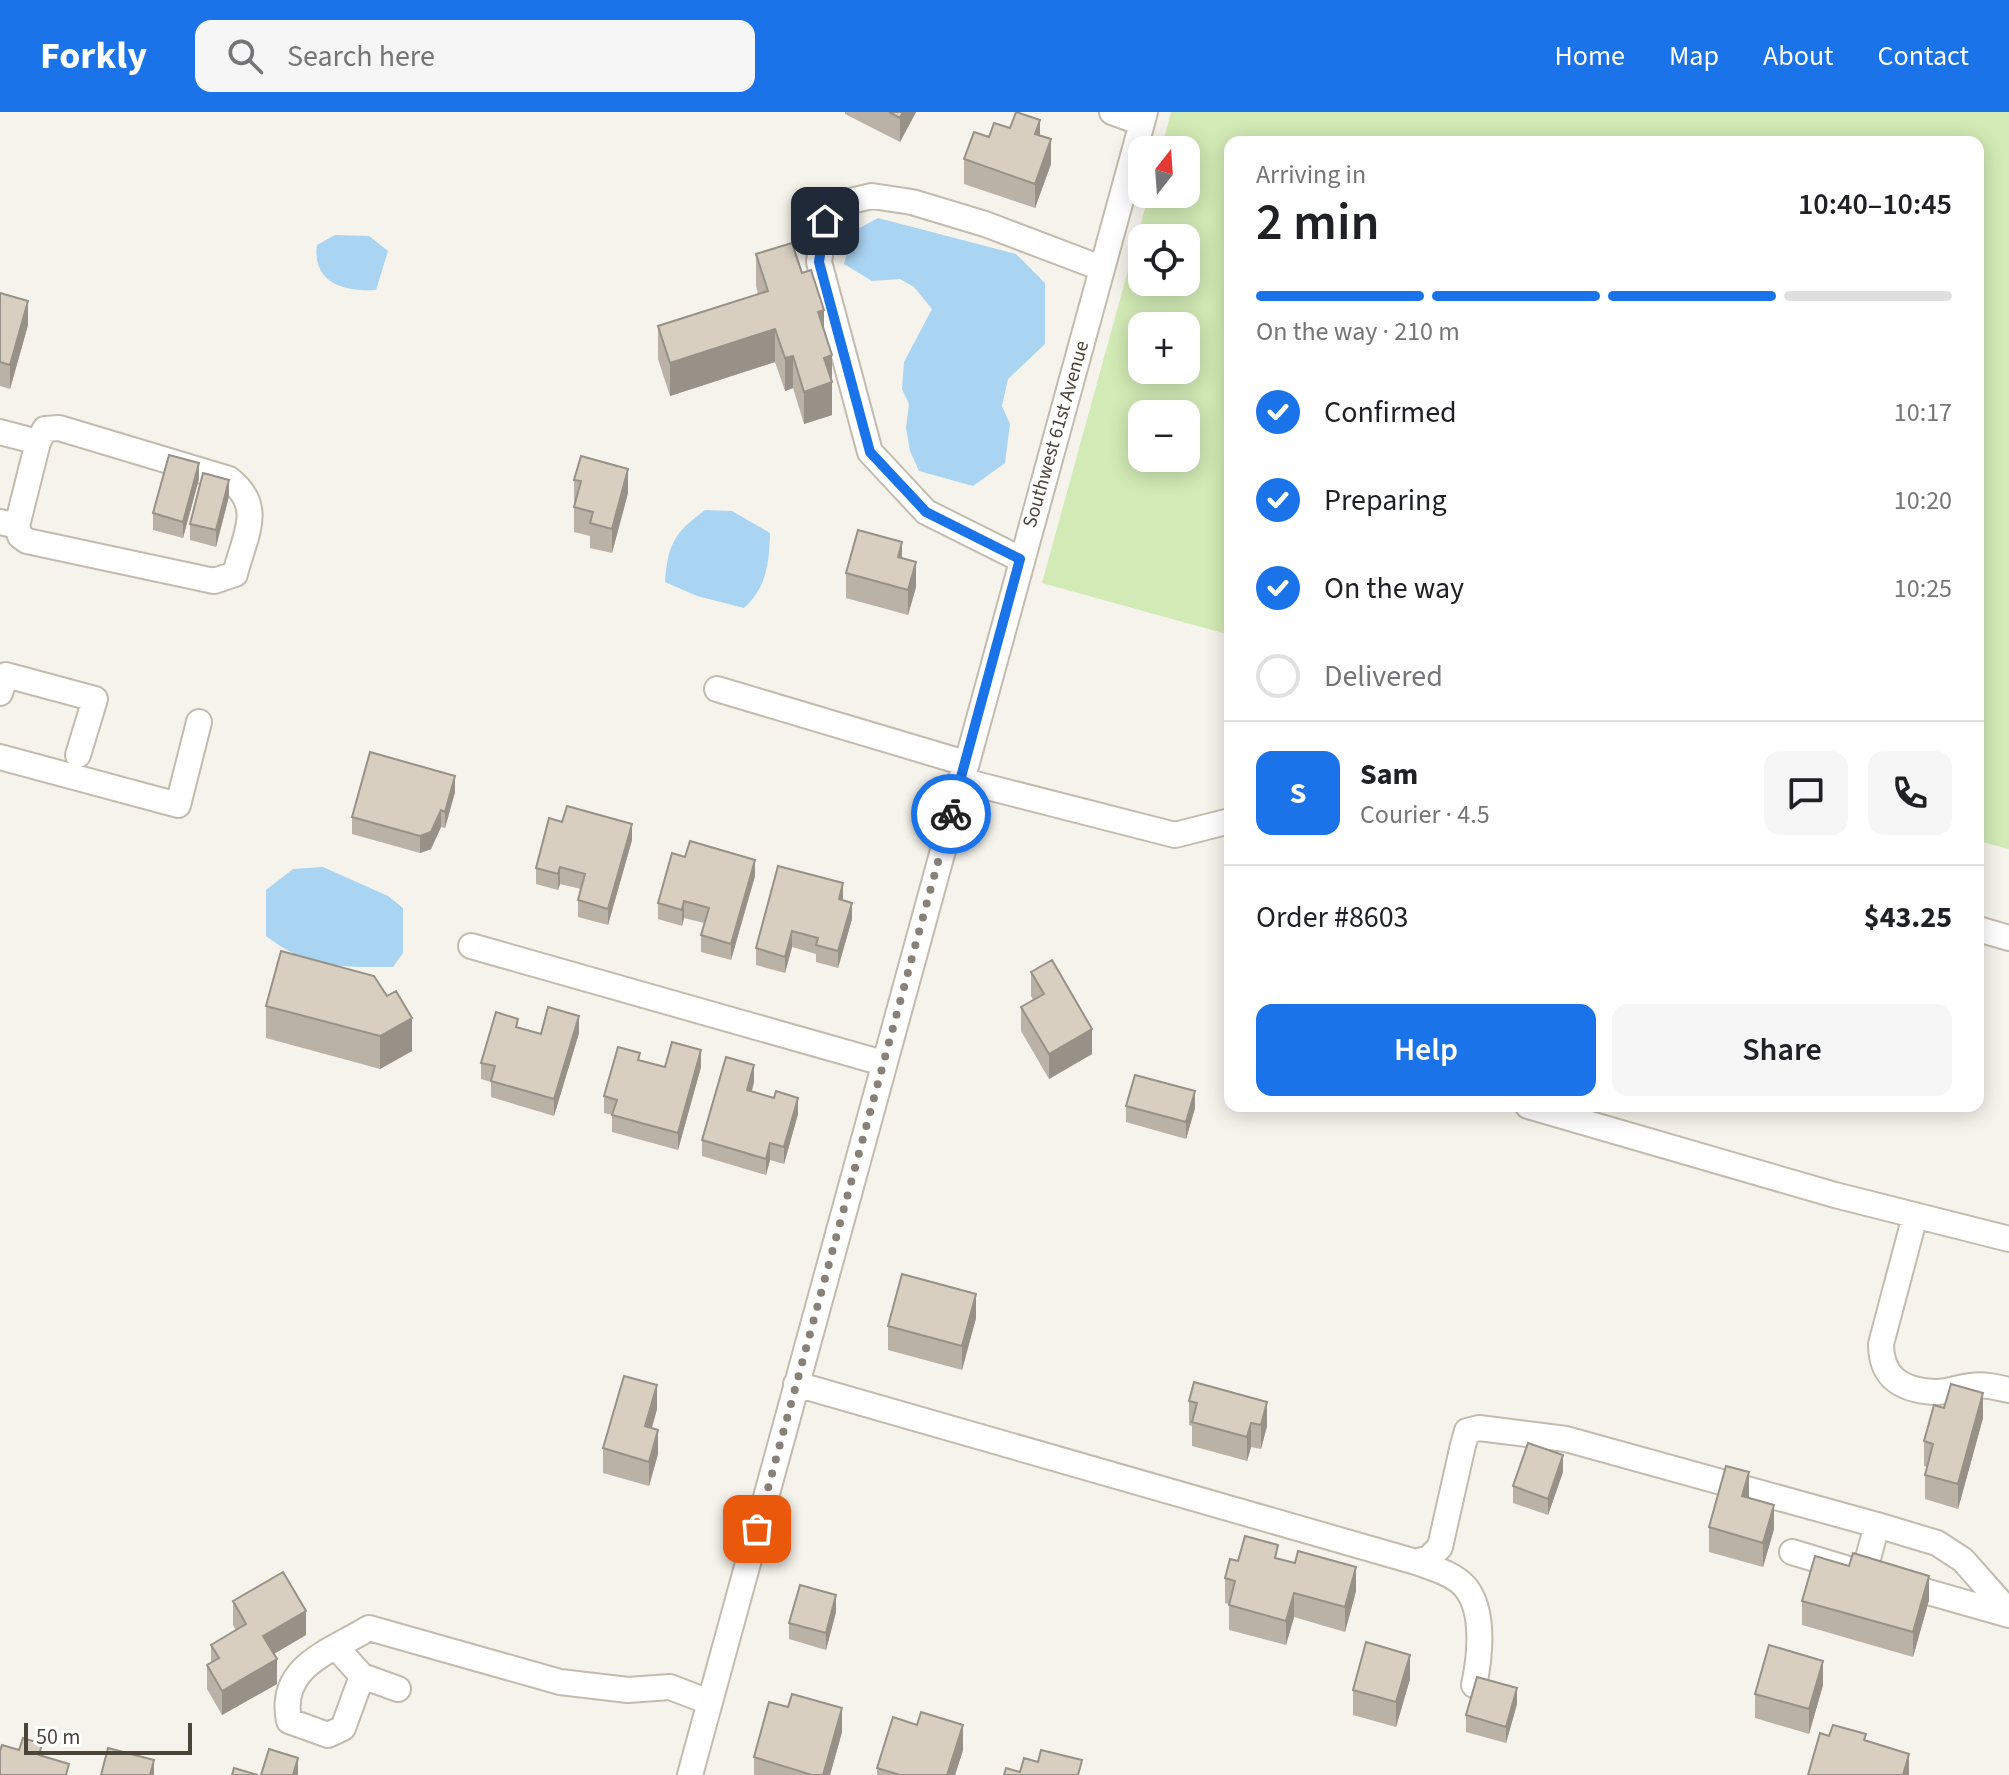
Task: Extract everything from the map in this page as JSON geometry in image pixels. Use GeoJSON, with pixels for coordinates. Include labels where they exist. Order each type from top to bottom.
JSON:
{"type":"FeatureCollection","features":[{"type":"Feature","properties":{"kind":"street"},"geometry":{"type":"LineString","coordinates":[[1112,112],[1143,118]]}},
{"type":"Feature","properties":{"kind":"street","name":"Southwest 61st Avenue"},"geometry":{"type":"LineString","coordinates":[[690,1775],[1143,118]]}},
{"type":"Feature","properties":{"kind":"street"},"geometry":{"type":"LineString","coordinates":[[1020,559],[926,512],[870,452],[819,262],[825,221],[842,203],[872,196],[912,202],[985,224],[1101,268]]}},
{"type":"Feature","properties":{"kind":"street"},"geometry":{"type":"LineString","coordinates":[[59,428],[229,479],[245,492],[251,509],[235,574],[214,581],[27,541],[8,524],[38,442],[45,429],[59,428]]}},
{"type":"Feature","properties":{"kind":"street"},"geometry":{"type":"LineString","coordinates":[[0,432],[38,442]]}},
{"type":"Feature","properties":{"kind":"street"},"geometry":{"type":"LineString","coordinates":[[0,693],[6,675],[95,699],[78,755]]}},
{"type":"Feature","properties":{"kind":"street"},"geometry":{"type":"LineString","coordinates":[[717,689],[962,772],[1175,835],[1224,823]]}},
{"type":"Feature","properties":{"kind":"street"},"geometry":{"type":"LineString","coordinates":[[0,757],[178,805],[199,722]]}},
{"type":"Feature","properties":{"kind":"street"},"geometry":{"type":"LineString","coordinates":[[1984,931],[2009,938]]}},
{"type":"Feature","properties":{"kind":"street"},"geometry":{"type":"LineString","coordinates":[[471,946],[883,1063]]}},
{"type":"Feature","properties":{"kind":"street"},"geometry":{"type":"LineString","coordinates":[[1549,1112],[1915,1216],[2009,1239]]}},
{"type":"Feature","properties":{"kind":"street"},"geometry":{"type":"LineString","coordinates":[[1915,1216],[1881,1344],[1881,1360],[1886,1373],[1894,1381],[1933,1392],[1970,1386],[2009,1390]]}},
{"type":"Feature","properties":{"kind":"street"},"geometry":{"type":"LineString","coordinates":[[796,1384],[1441,1571],[1465,1586],[1476,1610],[1479,1662],[1474,1685]]}},
{"type":"Feature","properties":{"kind":"street"},"geometry":{"type":"LineString","coordinates":[[1416,1562],[1429,1558],[1440,1547],[1467,1431],[1479,1428],[1566,1439],[1937,1543],[1963,1560],[2009,1613]]}},
{"type":"Feature","properties":{"kind":"street"},"geometry":{"type":"LineString","coordinates":[[1864,1573],[1877,1525]]}},
{"type":"Feature","properties":{"kind":"street"},"geometry":{"type":"LineString","coordinates":[[1792,1552],[2009,1613]]}},
{"type":"Feature","properties":{"kind":"street"},"geometry":{"type":"LineString","coordinates":[[362,1676],[343,1728],[328,1735],[289,1721],[285,1701],[303,1665],[369,1628],[560,1682],[628,1690],[670,1687],[709,1702]]}},
{"type":"Feature","properties":{"kind":"street"},"geometry":{"type":"LineString","coordinates":[[337,1648],[362,1676],[398,1689]]}},
{"type":"Feature","properties":{"kind":"green space"},"geometry":{"type":"Polygon","coordinates":[[[1171,112],[2009,112],[2009,849],[1984,843],[1984,136],[1224,136],[1224,633],[1042,583],[1128,270],[1128,296],[1200,296],[1200,224],[1141,224],[1145,208],[1200,208],[1200,136],[1165,136],[1171,112]]]}},
{"type":"Feature","properties":{"kind":"water"},"geometry":{"type":"Polygon","coordinates":[[[878,218],[1016,254],[1045,283],[1045,344],[1008,379],[1002,406],[1010,424],[1005,463],[973,486],[919,471],[910,451],[906,428],[909,404],[902,389],[904,362],[932,309],[914,287],[900,279],[872,281],[844,264],[852,232],[878,218]]]}},
{"type":"Feature","properties":{"kind":"water"},"geometry":{"type":"Polygon","coordinates":[[[335,235],[369,236],[388,251],[376,290],[342,287],[325,276],[317,258],[317,245],[335,235]]]}},
{"type":"Feature","properties":{"kind":"water"},"geometry":{"type":"Polygon","coordinates":[[[705,510],[732,511],[770,533],[762,583],[744,608],[697,596],[665,582],[674,540],[705,510]]]}},
{"type":"Feature","properties":{"kind":"water"},"geometry":{"type":"Polygon","coordinates":[[[323,867],[388,896],[403,908],[403,953],[393,967],[326,964],[297,955],[266,936],[266,890],[293,869],[323,867]]]}},
{"type":"Feature","properties":{"kind":"building"},"geometry":{"type":"Polygon","coordinates":[[[889,112],[903,112],[900,118],[889,112]]]}},
{"type":"Feature","properties":{"kind":"building"},"geometry":{"type":"Polygon","coordinates":[[[1016,112],[1040,120],[1035,134],[1051,139],[1035,184],[964,159],[974,132],[989,137],[994,123],[1010,128],[1016,112]]]}},
{"type":"Feature","properties":{"kind":"building"},"geometry":{"type":"Polygon","coordinates":[[[792,243],[802,273],[811,270],[824,310],[818,312],[832,355],[824,358],[832,382],[804,392],[793,356],[785,358],[775,329],[670,363],[658,326],[768,291],[756,254],[792,243]]]}},
{"type":"Feature","properties":{"kind":"building"},"geometry":{"type":"Polygon","coordinates":[[[0,293],[28,301],[10,365],[0,362],[0,293]]]}},
{"type":"Feature","properties":{"kind":"building"},"geometry":{"type":"Polygon","coordinates":[[[169,455],[199,463],[183,522],[153,513],[169,455]]]}},
{"type":"Feature","properties":{"kind":"building"},"geometry":{"type":"Polygon","coordinates":[[[581,456],[628,469],[612,529],[590,523],[593,512],[574,507],[581,481],[574,480],[581,456]]]}},
{"type":"Feature","properties":{"kind":"building"},"geometry":{"type":"Polygon","coordinates":[[[203,473],[229,480],[216,530],[190,524],[203,473]]]}},
{"type":"Feature","properties":{"kind":"building"},"geometry":{"type":"Polygon","coordinates":[[[858,530],[902,542],[898,557],[916,562],[908,590],[846,573],[858,530]]]}},
{"type":"Feature","properties":{"kind":"building"},"geometry":{"type":"Polygon","coordinates":[[[370,752],[455,776],[445,812],[441,810],[431,832],[420,836],[352,817],[370,752]]]}},
{"type":"Feature","properties":{"kind":"building"},"geometry":{"type":"Polygon","coordinates":[[[567,806],[632,824],[608,909],[578,900],[585,874],[560,867],[558,874],[536,868],[549,818],[562,822],[567,806]]]}},
{"type":"Feature","properties":{"kind":"building"},"geometry":{"type":"Polygon","coordinates":[[[690,841],[755,860],[731,944],[701,935],[709,908],[684,901],[682,910],[658,903],[672,853],[685,857],[690,841]]]}},
{"type":"Feature","properties":{"kind":"building"},"geometry":{"type":"Polygon","coordinates":[[[778,866],[843,883],[839,899],[852,903],[838,951],[816,945],[818,938],[792,931],[785,957],[756,948],[778,866]]]}},
{"type":"Feature","properties":{"kind":"building"},"geometry":{"type":"Polygon","coordinates":[[[281,951],[374,976],[387,996],[396,991],[412,1018],[380,1036],[266,1006],[281,951]]]}},
{"type":"Feature","properties":{"kind":"building"},"geometry":{"type":"Polygon","coordinates":[[[1052,960],[1092,1029],[1049,1054],[1021,1007],[1044,994],[1031,972],[1052,960]]]}},
{"type":"Feature","properties":{"kind":"building"},"geometry":{"type":"Polygon","coordinates":[[[548,1007],[579,1016],[554,1099],[491,1081],[495,1066],[481,1063],[496,1012],[518,1019],[516,1027],[541,1034],[548,1007]]]}},
{"type":"Feature","properties":{"kind":"building"},"geometry":{"type":"Polygon","coordinates":[[[672,1042],[701,1050],[678,1133],[612,1115],[617,1100],[604,1096],[618,1047],[640,1053],[638,1060],[665,1067],[672,1042]]]}},
{"type":"Feature","properties":{"kind":"building"},"geometry":{"type":"Polygon","coordinates":[[[726,1057],[754,1065],[747,1090],[774,1098],[776,1091],[798,1098],[784,1147],[770,1143],[766,1159],[702,1140],[726,1057]]]}},
{"type":"Feature","properties":{"kind":"building"},"geometry":{"type":"Polygon","coordinates":[[[1135,1075],[1195,1091],[1186,1122],[1126,1106],[1135,1075]]]}},
{"type":"Feature","properties":{"kind":"building"},"geometry":{"type":"Polygon","coordinates":[[[902,1274],[976,1294],[962,1346],[888,1326],[902,1274]]]}},
{"type":"Feature","properties":{"kind":"building"},"geometry":{"type":"Polygon","coordinates":[[[624,1376],[657,1385],[645,1426],[658,1430],[649,1462],[603,1448],[624,1376]]]}},
{"type":"Feature","properties":{"kind":"building"},"geometry":{"type":"Polygon","coordinates":[[[1194,1382],[1267,1402],[1261,1425],[1251,1423],[1247,1437],[1192,1422],[1197,1403],[1189,1401],[1194,1382]]]}},
{"type":"Feature","properties":{"kind":"building"},"geometry":{"type":"Polygon","coordinates":[[[1951,1384],[1983,1393],[1958,1484],[1925,1475],[1933,1444],[1924,1441],[1934,1405],[1944,1408],[1951,1384]]]}},
{"type":"Feature","properties":{"kind":"building"},"geometry":{"type":"Polygon","coordinates":[[[1528,1443],[1563,1455],[1548,1499],[1513,1486],[1528,1443]]]}},
{"type":"Feature","properties":{"kind":"building"},"geometry":{"type":"Polygon","coordinates":[[[1726,1466],[1749,1472],[1742,1496],[1774,1505],[1763,1543],[1709,1527],[1726,1466]]]}},
{"type":"Feature","properties":{"kind":"building"},"geometry":{"type":"Polygon","coordinates":[[[1245,1536],[1278,1545],[1275,1558],[1295,1563],[1298,1551],[1356,1567],[1345,1607],[1294,1593],[1286,1621],[1229,1605],[1235,1581],[1225,1578],[1230,1559],[1238,1561],[1245,1536]]]}},
{"type":"Feature","properties":{"kind":"building"},"geometry":{"type":"Polygon","coordinates":[[[1853,1553],[1929,1576],[1913,1632],[1802,1601],[1815,1556],[1849,1566],[1853,1553]]]}},
{"type":"Feature","properties":{"kind":"building"},"geometry":{"type":"Polygon","coordinates":[[[283,1572],[306,1611],[263,1636],[277,1659],[222,1691],[207,1665],[219,1658],[211,1645],[246,1624],[233,1601],[283,1572]]]}},
{"type":"Feature","properties":{"kind":"building"},"geometry":{"type":"Polygon","coordinates":[[[800,1585],[836,1595],[826,1633],[789,1623],[800,1585]]]}},
{"type":"Feature","properties":{"kind":"building"},"geometry":{"type":"Polygon","coordinates":[[[1366,1642],[1410,1655],[1396,1702],[1353,1690],[1366,1642]]]}},
{"type":"Feature","properties":{"kind":"building"},"geometry":{"type":"Polygon","coordinates":[[[1769,1645],[1823,1661],[1809,1709],[1755,1694],[1769,1645]]]}},
{"type":"Feature","properties":{"kind":"building"},"geometry":{"type":"Polygon","coordinates":[[[1477,1677],[1517,1688],[1506,1727],[1466,1715],[1477,1677]]]}},
{"type":"Feature","properties":{"kind":"building"},"geometry":{"type":"Polygon","coordinates":[[[792,1694],[842,1708],[823,1775],[812,1775],[754,1757],[769,1702],[788,1707],[792,1694]]]}},
{"type":"Feature","properties":{"kind":"building"},"geometry":{"type":"Polygon","coordinates":[[[921,1712],[963,1725],[947,1775],[900,1775],[877,1768],[893,1717],[917,1725],[921,1712]]]}},
{"type":"Feature","properties":{"kind":"building"},"geometry":{"type":"Polygon","coordinates":[[[1833,1725],[1866,1734],[1864,1740],[1909,1754],[1903,1775],[1808,1775],[1820,1733],[1829,1736],[1833,1725]]]}},
{"type":"Feature","properties":{"kind":"building"},"geometry":{"type":"Polygon","coordinates":[[[23,1738],[42,1744],[39,1755],[69,1764],[66,1775],[0,1775],[2,1745],[19,1750],[23,1738]]]}},
{"type":"Feature","properties":{"kind":"building"},"geometry":{"type":"Polygon","coordinates":[[[108,1748],[154,1760],[150,1775],[101,1775],[108,1748]]]}},
{"type":"Feature","properties":{"kind":"building"},"geometry":{"type":"Polygon","coordinates":[[[269,1749],[298,1758],[293,1775],[261,1775],[269,1749]]]}},
{"type":"Feature","properties":{"kind":"building"},"geometry":{"type":"Polygon","coordinates":[[[1041,1750],[1082,1760],[1078,1775],[1004,1775],[1006,1768],[1020,1772],[1024,1758],[1038,1762],[1041,1750]]]}},
{"type":"Feature","properties":{"kind":"building"},"geometry":{"type":"Polygon","coordinates":[[[234,1768],[258,1775],[232,1775],[234,1768]]]}},
{"type":"Feature","properties":{"kind":"way so far"},"geometry":{"type":"LineString","coordinates":[[757,1529],[951,814]]}},
{"type":"Feature","properties":{"kind":"route"},"geometry":{"type":"LineString","coordinates":[[825,221],[819,262],[870,452],[926,512],[1020,559],[951,814]]}}]}
